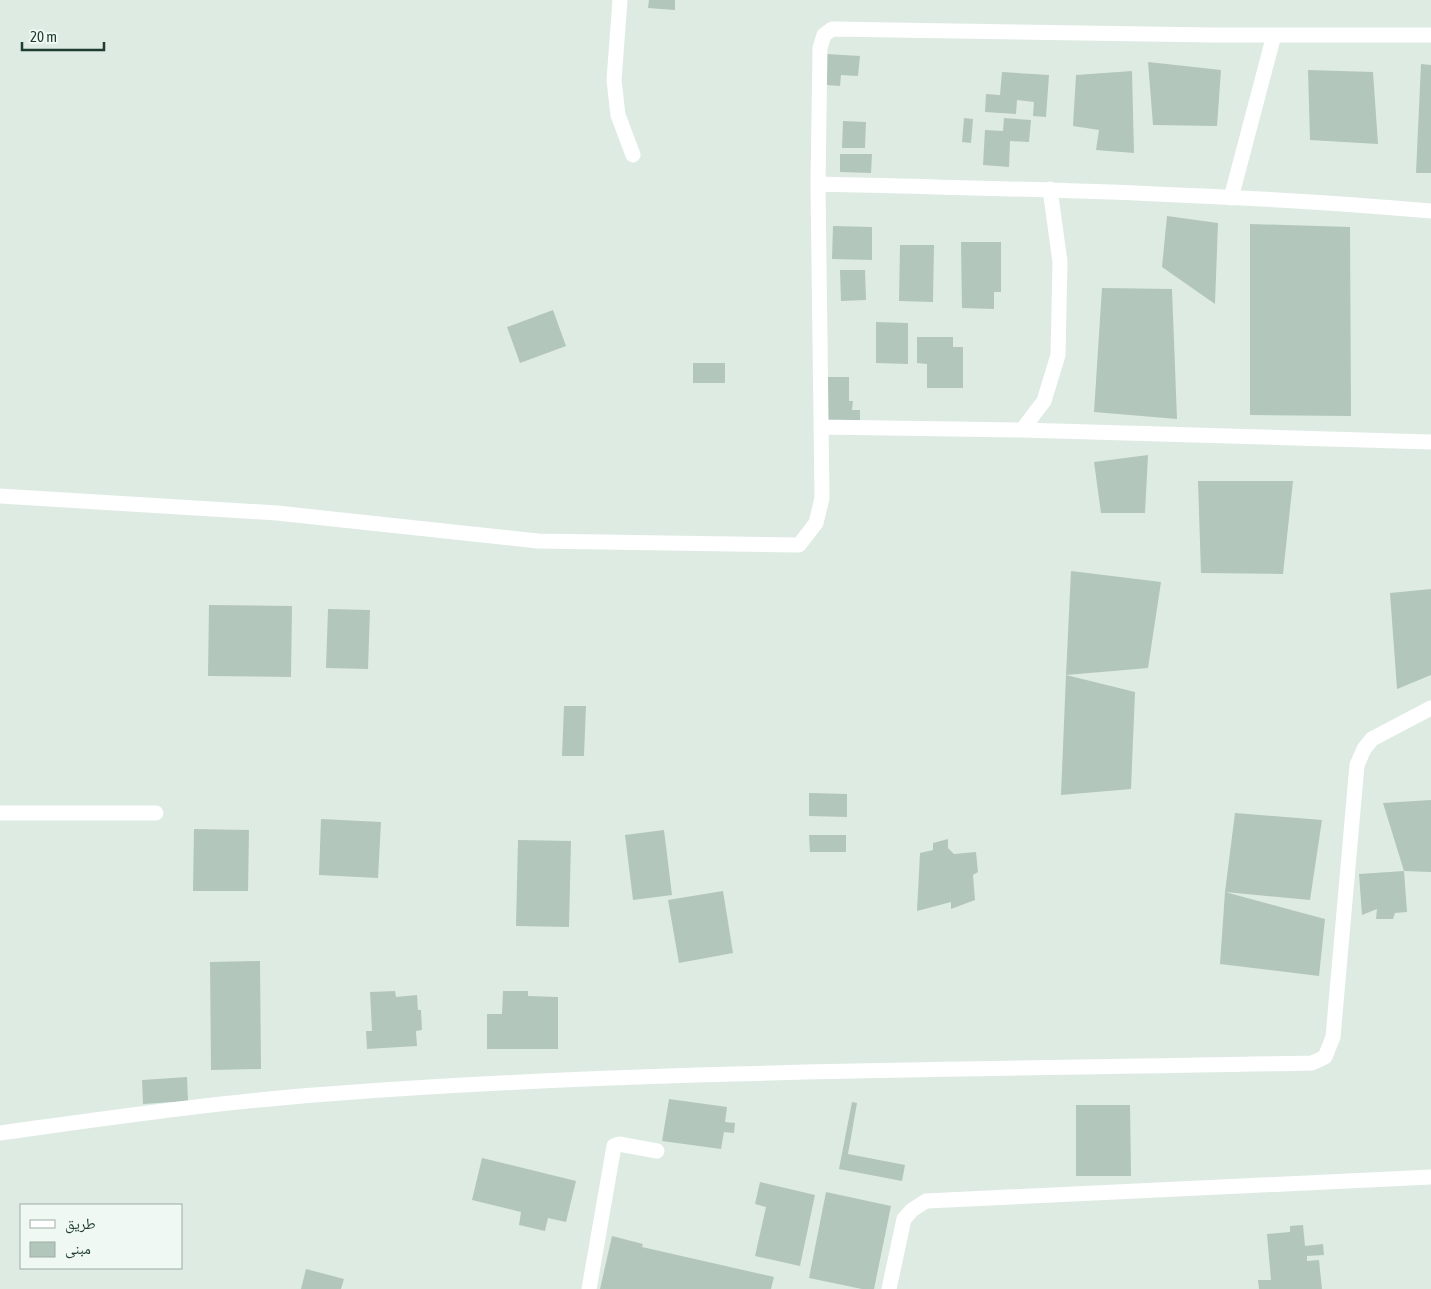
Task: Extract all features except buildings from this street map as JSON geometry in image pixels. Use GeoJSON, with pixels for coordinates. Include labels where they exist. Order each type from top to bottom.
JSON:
{"type":"FeatureCollection","features":[{"type":"Feature","properties":{"kind":"street"},"geometry":{"type":"LineString","coordinates":[[620,0],[614,80],[618,115],[633,155]]}},
{"type":"Feature","properties":{"kind":"street"},"geometry":{"type":"LineString","coordinates":[[0,496],[277,513],[538,541],[799,545],[816,523],[822,498],[818,184],[820,48],[824,35],[832,29],[1274,36],[1431,35]]}},
{"type":"Feature","properties":{"kind":"street"},"geometry":{"type":"LineString","coordinates":[[1231,198],[1274,36]]}},
{"type":"Feature","properties":{"kind":"street"},"geometry":{"type":"LineString","coordinates":[[818,184],[1050,189],[1431,210]]}},
{"type":"Feature","properties":{"kind":"street"},"geometry":{"type":"LineString","coordinates":[[1022,430],[1044,401],[1058,355],[1060,262],[1050,189]]}},
{"type":"Feature","properties":{"kind":"street"},"geometry":{"type":"LineString","coordinates":[[821,427],[1022,430],[1431,442]]}},
{"type":"Feature","properties":{"kind":"street"},"geometry":{"type":"LineString","coordinates":[[0,1133],[151,1112],[326,1094],[622,1077],[1312,1063],[1325,1057],[1333,1037],[1358,766],[1364,749],[1372,739],[1431,708]]}},
{"type":"Feature","properties":{"kind":"street"},"geometry":{"type":"LineString","coordinates":[[0,813],[156,813]]}},
{"type":"Feature","properties":{"kind":"street"},"geometry":{"type":"LineString","coordinates":[[589,1289],[614,1146],[619,1144],[656,1151]]}},
{"type":"Feature","properties":{"kind":"street"},"geometry":{"type":"LineString","coordinates":[[889,1289],[904,1219],[912,1210],[926,1201],[1431,1177]]}}]}
